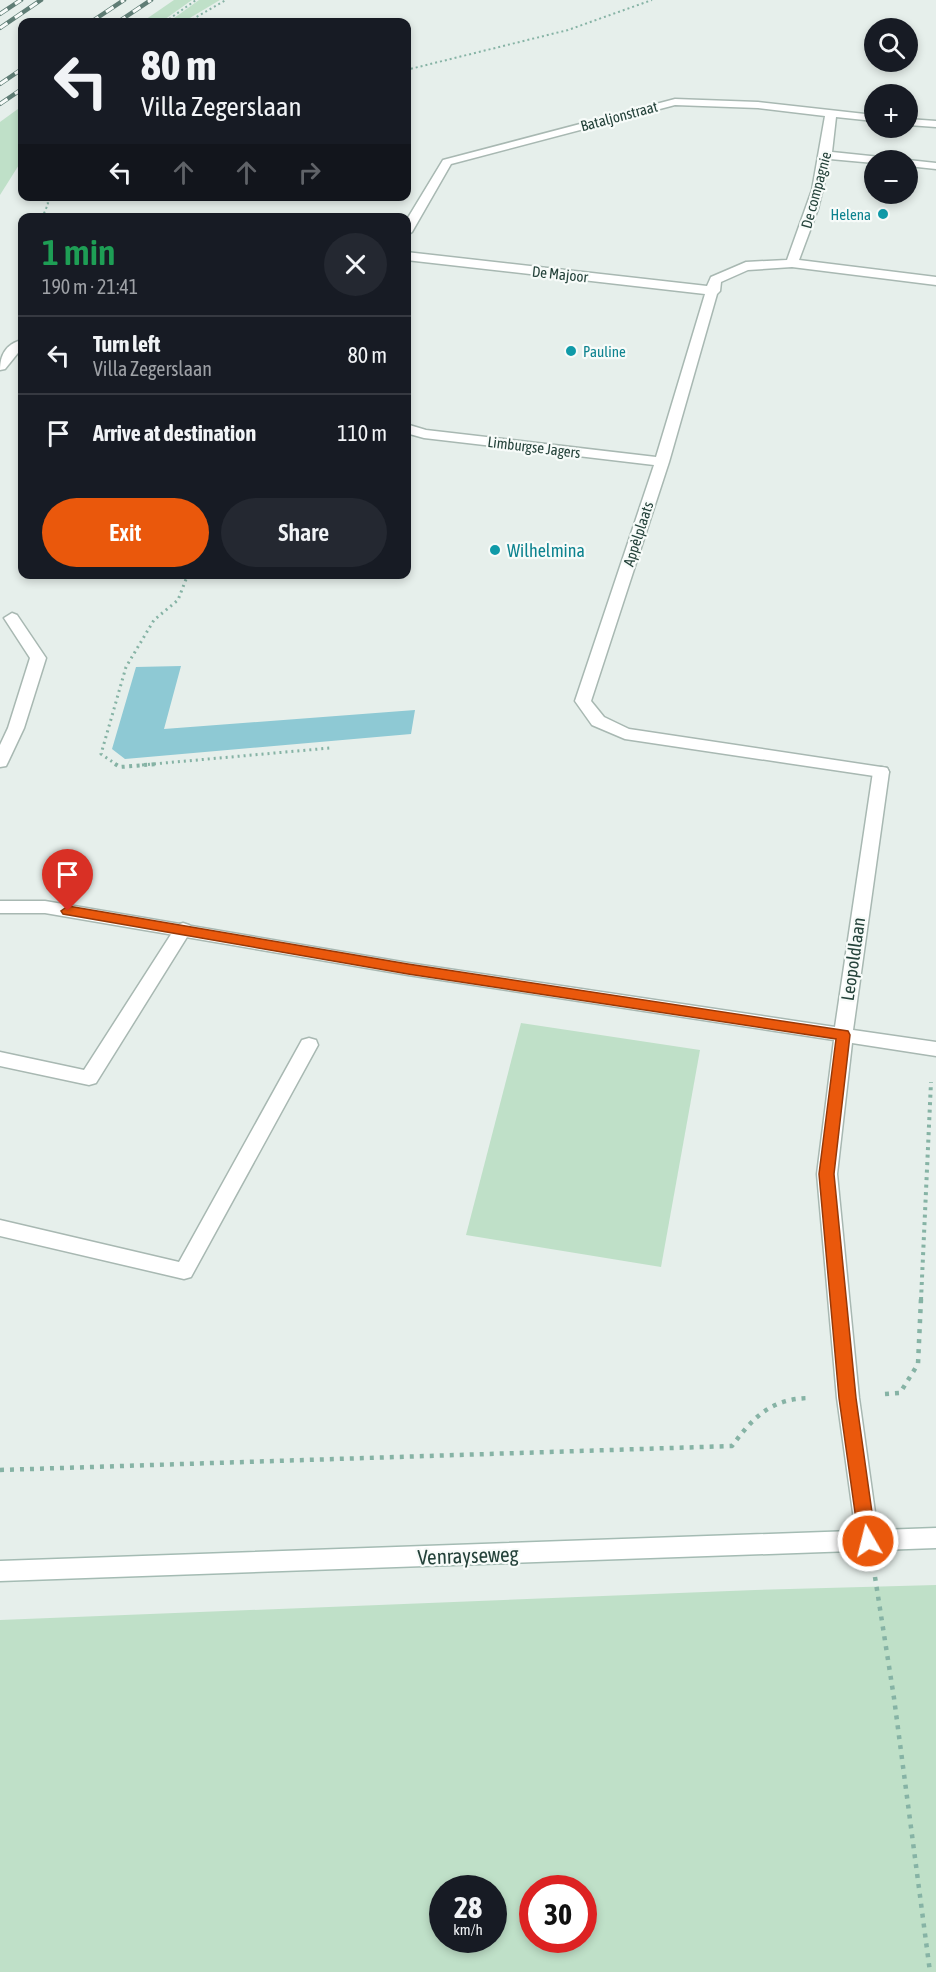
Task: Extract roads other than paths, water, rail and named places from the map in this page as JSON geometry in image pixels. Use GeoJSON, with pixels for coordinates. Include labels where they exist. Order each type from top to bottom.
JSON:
{"type":"FeatureCollection","features":[{"type":"Feature","properties":{"kind":"street","name":"Bataljonstraat"},"geometry":{"type":"LineString","coordinates":[[411,223],[447,162],[675,102],[758,105],[864,117]]}},
{"type":"Feature","properties":{"kind":"street","name":"De compagnie"},"geometry":{"type":"LineString","coordinates":[[792,263],[809,222],[828,155],[831,114]]}},
{"type":"Feature","properties":{"kind":"street"},"geometry":{"type":"LineString","coordinates":[[918,123],[936,124]]}},
{"type":"Feature","properties":{"kind":"street"},"geometry":{"type":"LineString","coordinates":[[828,155],[864,158]]}},
{"type":"Feature","properties":{"kind":"street"},"geometry":{"type":"LineString","coordinates":[[918,164],[936,166]]}},
{"type":"Feature","properties":{"kind":"street","name":"De Majoor"},"geometry":{"type":"LineString","coordinates":[[411,257],[714,291]]}},
{"type":"Feature","properties":{"kind":"street","name":"Appèlplaats"},"geometry":{"type":"LineString","coordinates":[[881,772],[625,734],[598,721],[583,701],[662,462],[716,280],[746,266],[792,263],[936,280]]}},
{"type":"Feature","properties":{"kind":"street"},"geometry":{"type":"LineString","coordinates":[[0,366],[18,345]]}},
{"type":"Feature","properties":{"kind":"street","name":"Limburgse Jagers"},"geometry":{"type":"LineString","coordinates":[[411,430],[424,434],[662,462]]}},
{"type":"Feature","properties":{"kind":"street"},"geometry":{"type":"LineString","coordinates":[[0,762],[16,728],[38,658],[12,618]]}},
{"type":"Feature","properties":{"kind":"street","name":"Leopoldlaan"},"geometry":{"type":"LineString","coordinates":[[868,1541],[848,1398],[827,1174],[843,1035],[881,772]]}},
{"type":"Feature","properties":{"kind":"street"},"geometry":{"type":"LineString","coordinates":[[0,907],[45,907],[408,969],[934,1049]]}},
{"type":"Feature","properties":{"kind":"street"},"geometry":{"type":"LineString","coordinates":[[0,1059],[88,1078],[183,929]]}},
{"type":"Feature","properties":{"kind":"street"},"geometry":{"type":"LineString","coordinates":[[0,1228],[184,1271],[309,1045]]}},
{"type":"Feature","properties":{"kind":"street","name":"Venrayseweg"},"geometry":{"type":"LineString","coordinates":[[0,1571],[936,1538]]}},
{"type":"Feature","properties":{"kind":"water"},"geometry":{"type":"Polygon","coordinates":[[[181,666],[164,729],[415,710],[411,734],[125,759],[112,749],[136,667],[181,666]]]}},
{"type":"Feature","properties":{"kind":"railway"},"geometry":{"type":"LineString","coordinates":[[0,14],[21,0]]}},
{"type":"Feature","properties":{"kind":"railway"},"geometry":{"type":"LineString","coordinates":[[0,28],[41,0]]}},
{"type":"Feature","properties":{"kind":"railway"},"geometry":{"type":"LineString","coordinates":[[97,18],[124,0]]}},
{"type":"Feature","properties":{"kind":"railway"},"geometry":{"type":"LineString","coordinates":[[124,18],[151,0]]}},
{"type":"Feature","properties":{"kind":"railway"},"geometry":{"type":"LineString","coordinates":[[0,84],[18,72]]}},
{"type":"Feature","properties":{"kind":"railway"},"geometry":{"type":"LineString","coordinates":[[0,104],[18,92]]}},
{"type":"Feature","properties":{"kind":"place","name":"Helena"},"geometry":{"type":"Point","coordinates":[883,214]}},
{"type":"Feature","properties":{"kind":"place","name":"Pauline"},"geometry":{"type":"Point","coordinates":[571,351]}},
{"type":"Feature","properties":{"kind":"place","name":"Wilhelmina"},"geometry":{"type":"Point","coordinates":[495,550]}}]}
